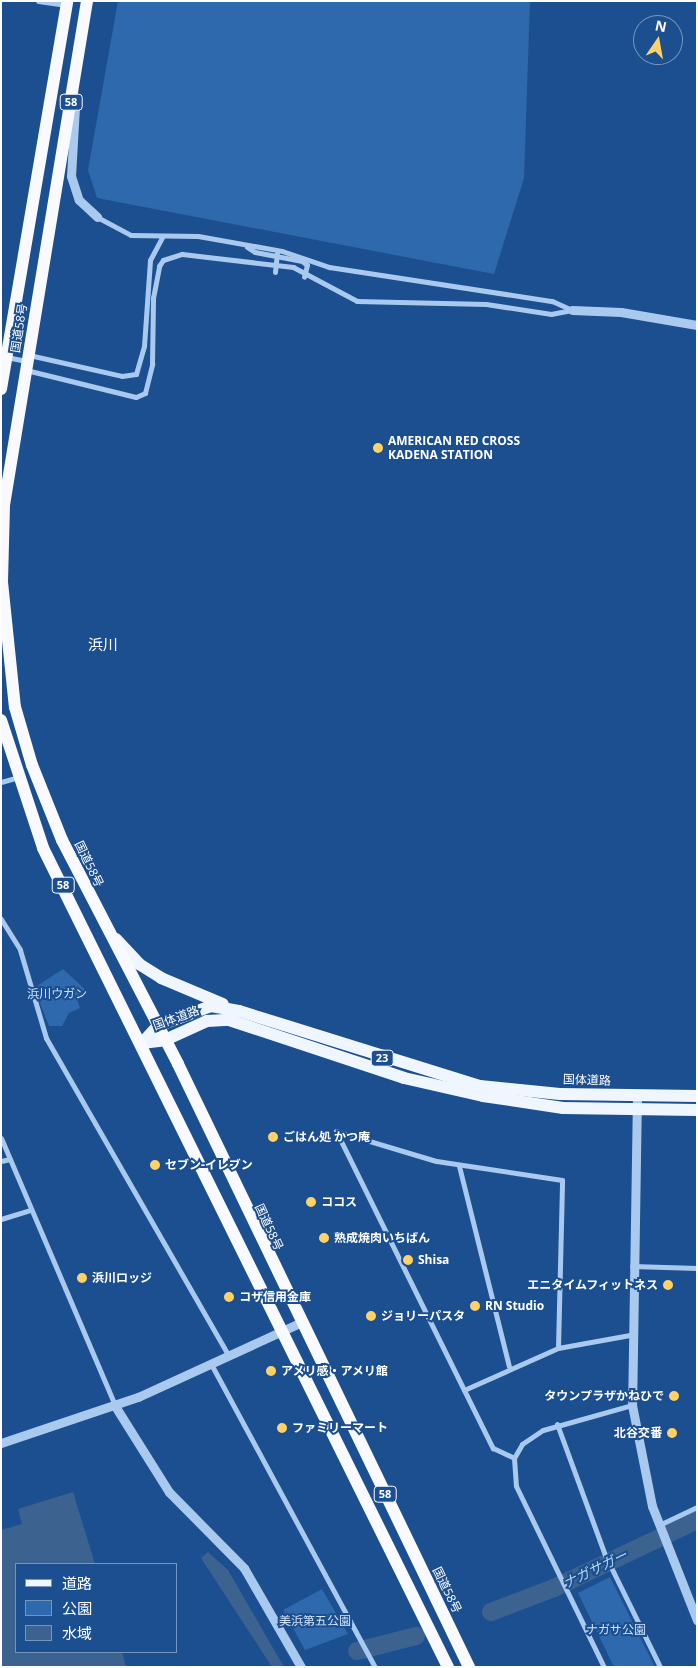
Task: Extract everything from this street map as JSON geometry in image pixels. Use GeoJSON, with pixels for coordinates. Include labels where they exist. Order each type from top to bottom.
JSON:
{"type":"FeatureCollection","features":[{"type":"Feature","properties":{"kind":"highway","name":"国道58号"},"geometry":{"type":"LineString","coordinates":[[87,1],[4,505],[6,652],[15,707],[46,805],[102,924],[165,1040],[300,1322],[469,1667]]}},
{"type":"Feature","properties":{"kind":"highway","name":"国道58号"},"geometry":{"type":"LineString","coordinates":[[1,389],[4,357],[66,3]]}},
{"type":"Feature","properties":{"kind":"highway","name":"58"},"geometry":{"type":"LineString","coordinates":[[1,720],[18,778],[43,848],[142,1043],[448,1667]]}},
{"type":"Feature","properties":{"kind":"main road"},"geometry":{"type":"LineString","coordinates":[[102,924],[139,964],[161,978],[238,1011]]}},
{"type":"Feature","properties":{"kind":"main road","name":"国体道路"},"geometry":{"type":"LineString","coordinates":[[142,1043],[158,1026],[198,1007],[238,1011],[480,1086],[637,1095],[697,1096]]}},
{"type":"Feature","properties":{"kind":"main road","name":"国体道路"},"geometry":{"type":"LineString","coordinates":[[142,1043],[165,1040],[194,1024],[229,1020],[404,1078],[482,1096],[563,1108],[697,1110]]}},
{"type":"Feature","properties":{"kind":"street"},"geometry":{"type":"LineString","coordinates":[[38,1],[66,3]]}},
{"type":"Feature","properties":{"kind":"street"},"geometry":{"type":"LineString","coordinates":[[77,65],[71,176],[79,200],[97,217],[131,235],[164,235],[245,245],[328,267],[543,299],[572,310]]}},
{"type":"Feature","properties":{"kind":"street"},"geometry":{"type":"LineString","coordinates":[[4,357],[122,376],[136,374],[144,346],[150,260],[164,235]]}},
{"type":"Feature","properties":{"kind":"street"},"geometry":{"type":"LineString","coordinates":[[275,272],[277,253]]}},
{"type":"Feature","properties":{"kind":"street"},"geometry":{"type":"LineString","coordinates":[[277,253],[302,261],[307,265],[305,274]]}},
{"type":"Feature","properties":{"kind":"street"},"geometry":{"type":"LineString","coordinates":[[28,362],[136,397],[145,393],[152,364],[153,298],[163,260],[198,254],[276,265],[305,274],[357,301],[486,304],[551,314],[572,310],[621,312],[697,325]]}},
{"type":"Feature","properties":{"kind":"street"},"geometry":{"type":"LineString","coordinates":[[1,782],[18,778]]}},
{"type":"Feature","properties":{"kind":"street"},"geometry":{"type":"LineString","coordinates":[[1,919],[20,950],[46,1038],[229,1356]]}},
{"type":"Feature","properties":{"kind":"street"},"geometry":{"type":"LineString","coordinates":[[637,1095],[630,1335],[632,1405],[659,1526],[666,1548],[697,1620]]}},
{"type":"Feature","properties":{"kind":"street"},"geometry":{"type":"LineString","coordinates":[[514,1458],[493,1448],[336,1132],[459,1166],[562,1180],[558,1348]]}},
{"type":"Feature","properties":{"kind":"street"},"geometry":{"type":"LineString","coordinates":[[1,1138],[115,1406],[169,1492],[244,1568],[301,1667]]}},
{"type":"Feature","properties":{"kind":"street"},"geometry":{"type":"LineString","coordinates":[[1,1162],[10,1159]]}},
{"type":"Feature","properties":{"kind":"street"},"geometry":{"type":"LineString","coordinates":[[459,1166],[509,1366]]}},
{"type":"Feature","properties":{"kind":"street"},"geometry":{"type":"LineString","coordinates":[[1,1219],[31,1210]]}},
{"type":"Feature","properties":{"kind":"street"},"geometry":{"type":"LineString","coordinates":[[632,1266],[697,1268]]}},
{"type":"Feature","properties":{"kind":"street"},"geometry":{"type":"LineString","coordinates":[[1,1443],[115,1406],[229,1356],[300,1322]]}},
{"type":"Feature","properties":{"kind":"street"},"geometry":{"type":"LineString","coordinates":[[464,1390],[509,1366],[558,1348],[630,1335]]}},
{"type":"Feature","properties":{"kind":"street"},"geometry":{"type":"LineString","coordinates":[[211,1364],[362,1640],[374,1667]]}},
{"type":"Feature","properties":{"kind":"street"},"geometry":{"type":"LineString","coordinates":[[604,1667],[516,1486],[514,1458],[534,1434],[557,1424],[632,1405]]}},
{"type":"Feature","properties":{"kind":"street"},"geometry":{"type":"LineString","coordinates":[[557,1424],[605,1555],[660,1667]]}},
{"type":"Feature","properties":{"kind":"street"},"geometry":{"type":"LineString","coordinates":[[659,1526],[697,1507]]}},
{"type":"Feature","properties":{"kind":"green space"},"geometry":{"type":"Polygon","coordinates":[[[118,1],[530,1],[524,178],[494,274],[97,198],[88,170],[118,1]]]}},
{"type":"Feature","properties":{"kind":"green space","name":"浜川ウガン"},"geometry":{"type":"Polygon","coordinates":[[[63,969],[88,992],[77,999],[80,1008],[69,1013],[62,1026],[49,1026],[34,988],[63,969]]]}},
{"type":"Feature","properties":{"kind":"green space","name":"ナガサ公園"},"geometry":{"type":"Polygon","coordinates":[[[610,1577],[655,1667],[614,1667],[578,1593],[610,1577]]]}},
{"type":"Feature","properties":{"kind":"green space","name":"美浜第五公園"},"geometry":{"type":"Polygon","coordinates":[[[322,1589],[348,1634],[305,1650],[283,1610],[322,1589]]]}},
{"type":"Feature","properties":{"kind":"water"},"geometry":{"type":"Polygon","coordinates":[[[73,1492],[95,1563],[15,1563],[15,1653],[122,1653],[126,1667],[1,1667],[1,1530],[22,1524],[18,1509],[73,1492]]]}},
{"type":"Feature","properties":{"kind":"water"},"geometry":{"type":"Polygon","coordinates":[[[208,1552],[228,1570],[284,1667],[272,1667],[201,1558],[208,1552]]]}},
{"type":"Feature","properties":{"kind":"waterway","name":"ナガサガー"},"geometry":{"type":"LineString","coordinates":[[491,1612],[554,1588],[697,1520]]}},
{"type":"Feature","properties":{"kind":"waterway","name":"ナガサガー"},"geometry":{"type":"LineString","coordinates":[[357,1651],[416,1636]]}},
{"type":"Feature","properties":{"kind":"place","name":"AMERICAN RED CROSS KADENA STATION"},"geometry":{"type":"Point","coordinates":[378,448]}},
{"type":"Feature","properties":{"kind":"place","name":"ごはん処 かつ庵"},"geometry":{"type":"Point","coordinates":[273,1137]}},
{"type":"Feature","properties":{"kind":"place","name":"セブン-イレブン"},"geometry":{"type":"Point","coordinates":[155,1165]}},
{"type":"Feature","properties":{"kind":"place","name":"ココス"},"geometry":{"type":"Point","coordinates":[311,1202]}},
{"type":"Feature","properties":{"kind":"place","name":"熟成焼肉いちばん"},"geometry":{"type":"Point","coordinates":[324,1238]}},
{"type":"Feature","properties":{"kind":"place","name":"Shisa"},"geometry":{"type":"Point","coordinates":[408,1260]}},
{"type":"Feature","properties":{"kind":"place","name":"浜川ロッジ"},"geometry":{"type":"Point","coordinates":[82,1278]}},
{"type":"Feature","properties":{"kind":"place","name":"エニタイムフィットネス"},"geometry":{"type":"Point","coordinates":[668,1285]}},
{"type":"Feature","properties":{"kind":"place","name":"コザ信用金庫"},"geometry":{"type":"Point","coordinates":[229,1297]}},
{"type":"Feature","properties":{"kind":"place","name":"RN Studio"},"geometry":{"type":"Point","coordinates":[475,1306]}},
{"type":"Feature","properties":{"kind":"place","name":"ジョリーパスタ"},"geometry":{"type":"Point","coordinates":[371,1316]}},
{"type":"Feature","properties":{"kind":"place","name":"アメリ感・アメリ館"},"geometry":{"type":"Point","coordinates":[271,1371]}},
{"type":"Feature","properties":{"kind":"place","name":"タウンプラザかねひで"},"geometry":{"type":"Point","coordinates":[674,1396]}},
{"type":"Feature","properties":{"kind":"place","name":"ファミリーマート"},"geometry":{"type":"Point","coordinates":[282,1428]}},
{"type":"Feature","properties":{"kind":"place","name":"北谷交番"},"geometry":{"type":"Point","coordinates":[672,1433]}},
{"type":"Feature","properties":{"kind":"district","name":"浜川"},"geometry":{"type":"Point","coordinates":[103,645]}}]}
